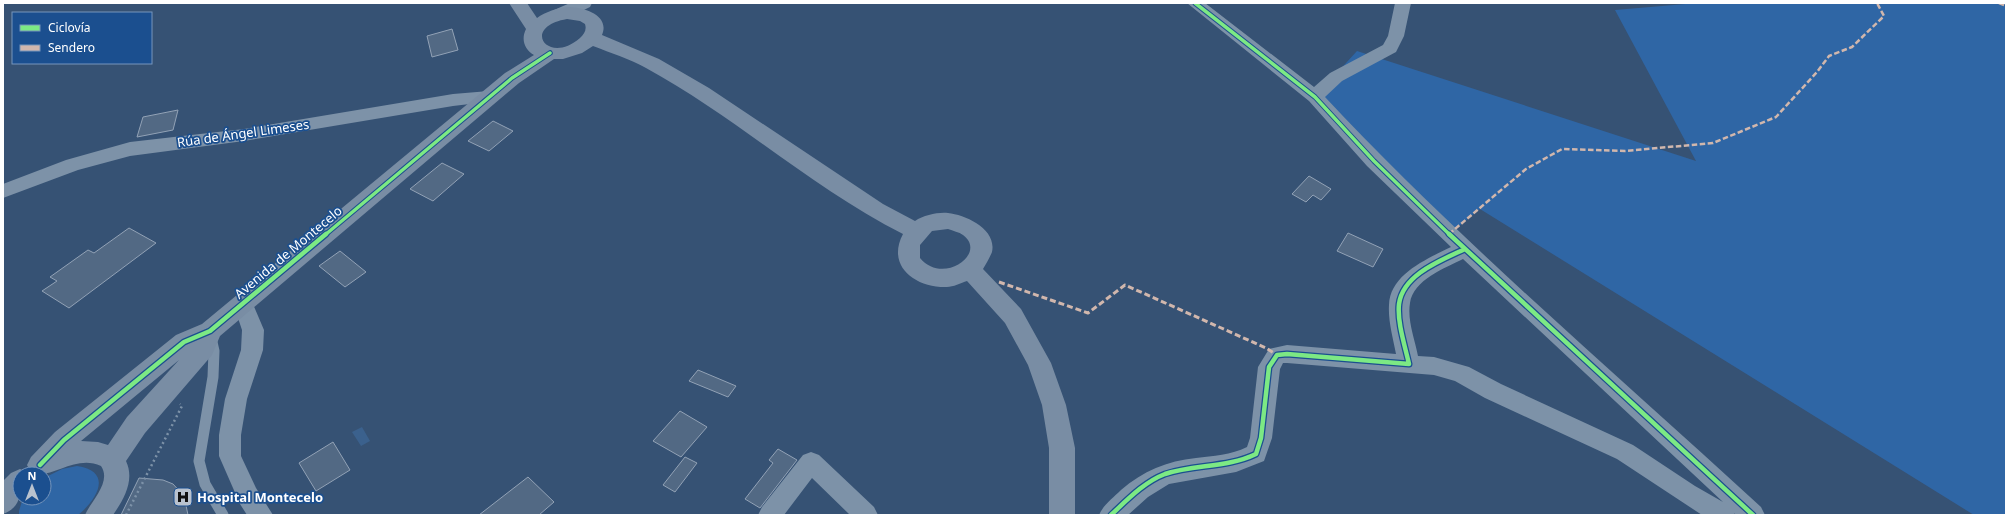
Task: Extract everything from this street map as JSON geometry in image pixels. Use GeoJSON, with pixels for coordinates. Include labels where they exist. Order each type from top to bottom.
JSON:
{"type":"FeatureCollection","features":[{"type":"Feature","properties":{"kind":"street"},"geometry":{"type":"LineString","coordinates":[[1195,3],[1315,97],[1374,162],[1465,249],[1753,515]]}},
{"type":"Feature","properties":{"kind":"street"},"geometry":{"type":"LineString","coordinates":[[1315,97],[1336,77],[1376,57],[1390,48],[1396,36],[1403,3]]}},
{"type":"Feature","properties":{"kind":"street"},"geometry":{"type":"LineString","coordinates":[[521,8],[545,33],[574,50],[592,38],[595,26],[587,7],[545,33]]}},
{"type":"Feature","properties":{"kind":"street","name":"Avenida de Montecelo"},"geometry":{"type":"LineString","coordinates":[[38,466],[64,440],[184,342],[210,331],[512,78],[545,33]]}},
{"type":"Feature","properties":{"kind":"street"},"geometry":{"type":"LineString","coordinates":[[592,38],[658,67],[702,93],[874,210],[917,231]]}},
{"type":"Feature","properties":{"kind":"street","name":"Rúa de Ángel Limeses"},"geometry":{"type":"LineString","coordinates":[[3,191],[73,165],[130,150],[244,135],[453,100],[489,97]]}},
{"type":"Feature","properties":{"kind":"street"},"geometry":{"type":"LineString","coordinates":[[949,221],[960,223],[970,228],[978,235],[982,244],[982,253],[978,262],[971,270],[948,278],[935,278],[923,274],[914,267],[908,258],[907,249],[910,239],[917,231],[926,225],[937,222],[949,221]]}},
{"type":"Feature","properties":{"kind":"street"},"geometry":{"type":"LineString","coordinates":[[1409,364],[1399,303],[1403,292],[1410,280],[1465,249]]}},
{"type":"Feature","properties":{"kind":"street"},"geometry":{"type":"LineString","coordinates":[[971,270],[1013,316],[1039,363],[1054,405],[1062,448],[1062,515]]}},
{"type":"Feature","properties":{"kind":"street"},"geometry":{"type":"LineString","coordinates":[[243,303],[253,330],[252,344],[236,399],[230,435],[230,456],[248,496],[261,515]]}},
{"type":"Feature","properties":{"kind":"street","name":"Avenida de Montecelo"},"geometry":{"type":"LineString","coordinates":[[112,460],[136,425],[204,348],[210,331]]}},
{"type":"Feature","properties":{"kind":"street"},"geometry":{"type":"LineString","coordinates":[[1111,515],[1145,485],[1172,472],[1242,462],[1256,454],[1261,438],[1269,367],[1277,355],[1287,354],[1434,366],[1461,373],[1493,392],[1625,452],[1687,494],[1723,515]]}},
{"type":"Feature","properties":{"kind":"street"},"geometry":{"type":"LineString","coordinates":[[41,466],[61,455],[82,451],[100,452],[112,460],[118,471],[117,485],[110,501],[98,515]]}},
{"type":"Feature","properties":{"kind":"street"},"geometry":{"type":"LineString","coordinates":[[770,515],[812,462],[866,515]]}},
{"type":"Feature","properties":{"kind":"street"},"geometry":{"type":"LineString","coordinates":[[3,502],[12,489]]}},
{"type":"Feature","properties":{"kind":"lane"},"geometry":{"type":"LineString","coordinates":[[210,331],[215,352],[216,366],[203,425],[198,462],[202,478],[209,494],[223,515]]}},
{"type":"Feature","properties":{"kind":"shaded area"},"geometry":{"type":"Polygon","coordinates":[[[1697,3],[2006,3],[2006,515],[1974,515],[1480,209],[1449,234],[1315,97],[1357,51],[1696,161],[1615,10],[1697,3]]]}},
{"type":"Feature","properties":{"kind":"shaded area"},"geometry":{"type":"Polygon","coordinates":[[[362,427],[370,441],[361,446],[352,432],[362,427]]]}},
{"type":"Feature","properties":{"kind":"shaded area"},"geometry":{"type":"Polygon","coordinates":[[[77,466],[88,469],[95,474],[98,479],[96,494],[85,509],[78,515],[19,515],[21,506],[52,506],[52,474],[62,469],[77,466]]]}},
{"type":"Feature","properties":{"kind":"building"},"geometry":{"type":"Polygon","coordinates":[[[452,29],[458,50],[432,57],[427,36],[452,29]]]}},
{"type":"Feature","properties":{"kind":"building"},"geometry":{"type":"Polygon","coordinates":[[[178,110],[173,130],[137,137],[143,117],[178,110]]]}},
{"type":"Feature","properties":{"kind":"building"},"geometry":{"type":"Polygon","coordinates":[[[493,121],[513,131],[489,151],[468,141],[493,121]]]}},
{"type":"Feature","properties":{"kind":"building"},"geometry":{"type":"Polygon","coordinates":[[[442,163],[464,174],[433,201],[410,189],[442,163]]]}},
{"type":"Feature","properties":{"kind":"building"},"geometry":{"type":"Polygon","coordinates":[[[1309,176],[1331,189],[1321,200],[1313,195],[1306,202],[1292,194],[1309,176]]]}},
{"type":"Feature","properties":{"kind":"building"},"geometry":{"type":"Polygon","coordinates":[[[129,228],[156,243],[69,308],[42,291],[57,281],[50,277],[88,250],[94,253],[129,228]]]}},
{"type":"Feature","properties":{"kind":"building"},"geometry":{"type":"Polygon","coordinates":[[[1348,233],[1383,249],[1373,267],[1337,251],[1348,233]]]}},
{"type":"Feature","properties":{"kind":"building"},"geometry":{"type":"Polygon","coordinates":[[[340,251],[366,272],[345,287],[319,266],[340,251]]]}},
{"type":"Feature","properties":{"kind":"building"},"geometry":{"type":"Polygon","coordinates":[[[698,370],[736,386],[728,397],[689,381],[698,370]]]}},
{"type":"Feature","properties":{"kind":"building"},"geometry":{"type":"Polygon","coordinates":[[[680,411],[707,427],[681,457],[653,441],[680,411]]]}},
{"type":"Feature","properties":{"kind":"building"},"geometry":{"type":"Polygon","coordinates":[[[333,442],[350,470],[316,491],[299,463],[333,442]]]}},
{"type":"Feature","properties":{"kind":"building"},"geometry":{"type":"Polygon","coordinates":[[[778,449],[797,460],[760,508],[745,499],[773,463],[769,460],[778,449]]]}},
{"type":"Feature","properties":{"kind":"building"},"geometry":{"type":"Polygon","coordinates":[[[685,457],[697,463],[675,492],[663,485],[685,457]]]}},
{"type":"Feature","properties":{"kind":"building"},"geometry":{"type":"Polygon","coordinates":[[[528,477],[554,502],[539,515],[479,515],[528,477]]]}},
{"type":"Feature","properties":{"kind":"building"},"geometry":{"type":"Polygon","coordinates":[[[139,478],[163,480],[173,484],[184,496],[188,515],[121,515],[139,478]]]}},
{"type":"Feature","properties":{"kind":"marked path"},"geometry":{"type":"LineString","coordinates":[[1449,234],[1526,169],[1562,149],[1625,151],[1713,143],[1776,117],[1817,72],[1829,56],[1852,47],[1884,16],[1877,3]]}},
{"type":"Feature","properties":{"kind":"marked path"},"geometry":{"type":"LineString","coordinates":[[1999,3],[2006,6]]}},
{"type":"Feature","properties":{"kind":"marked path"},"geometry":{"type":"LineString","coordinates":[[999,282],[1088,313],[1125,285],[1266,348],[1277,355]]}},
{"type":"Feature","properties":{"kind":"cycle path"},"geometry":{"type":"LineString","coordinates":[[1195,3],[1315,97],[1374,161],[1449,234],[1753,515]]}},
{"type":"Feature","properties":{"kind":"cycle path"},"geometry":{"type":"LineString","coordinates":[[40,465],[64,440],[184,342],[210,331],[512,78],[550,53]]}},
{"type":"Feature","properties":{"kind":"cycle path"},"geometry":{"type":"LineString","coordinates":[[1111,515],[1140,489],[1164,475],[1184,470],[1236,462],[1256,454],[1261,438],[1269,367],[1277,355],[1287,354],[1409,364],[1399,310],[1402,294],[1407,285],[1415,277],[1435,264],[1465,249]]}},
{"type":"Feature","properties":{"kind":"place","name":"Hospital Montecelo"},"geometry":{"type":"Point","coordinates":[183,497]}}]}
